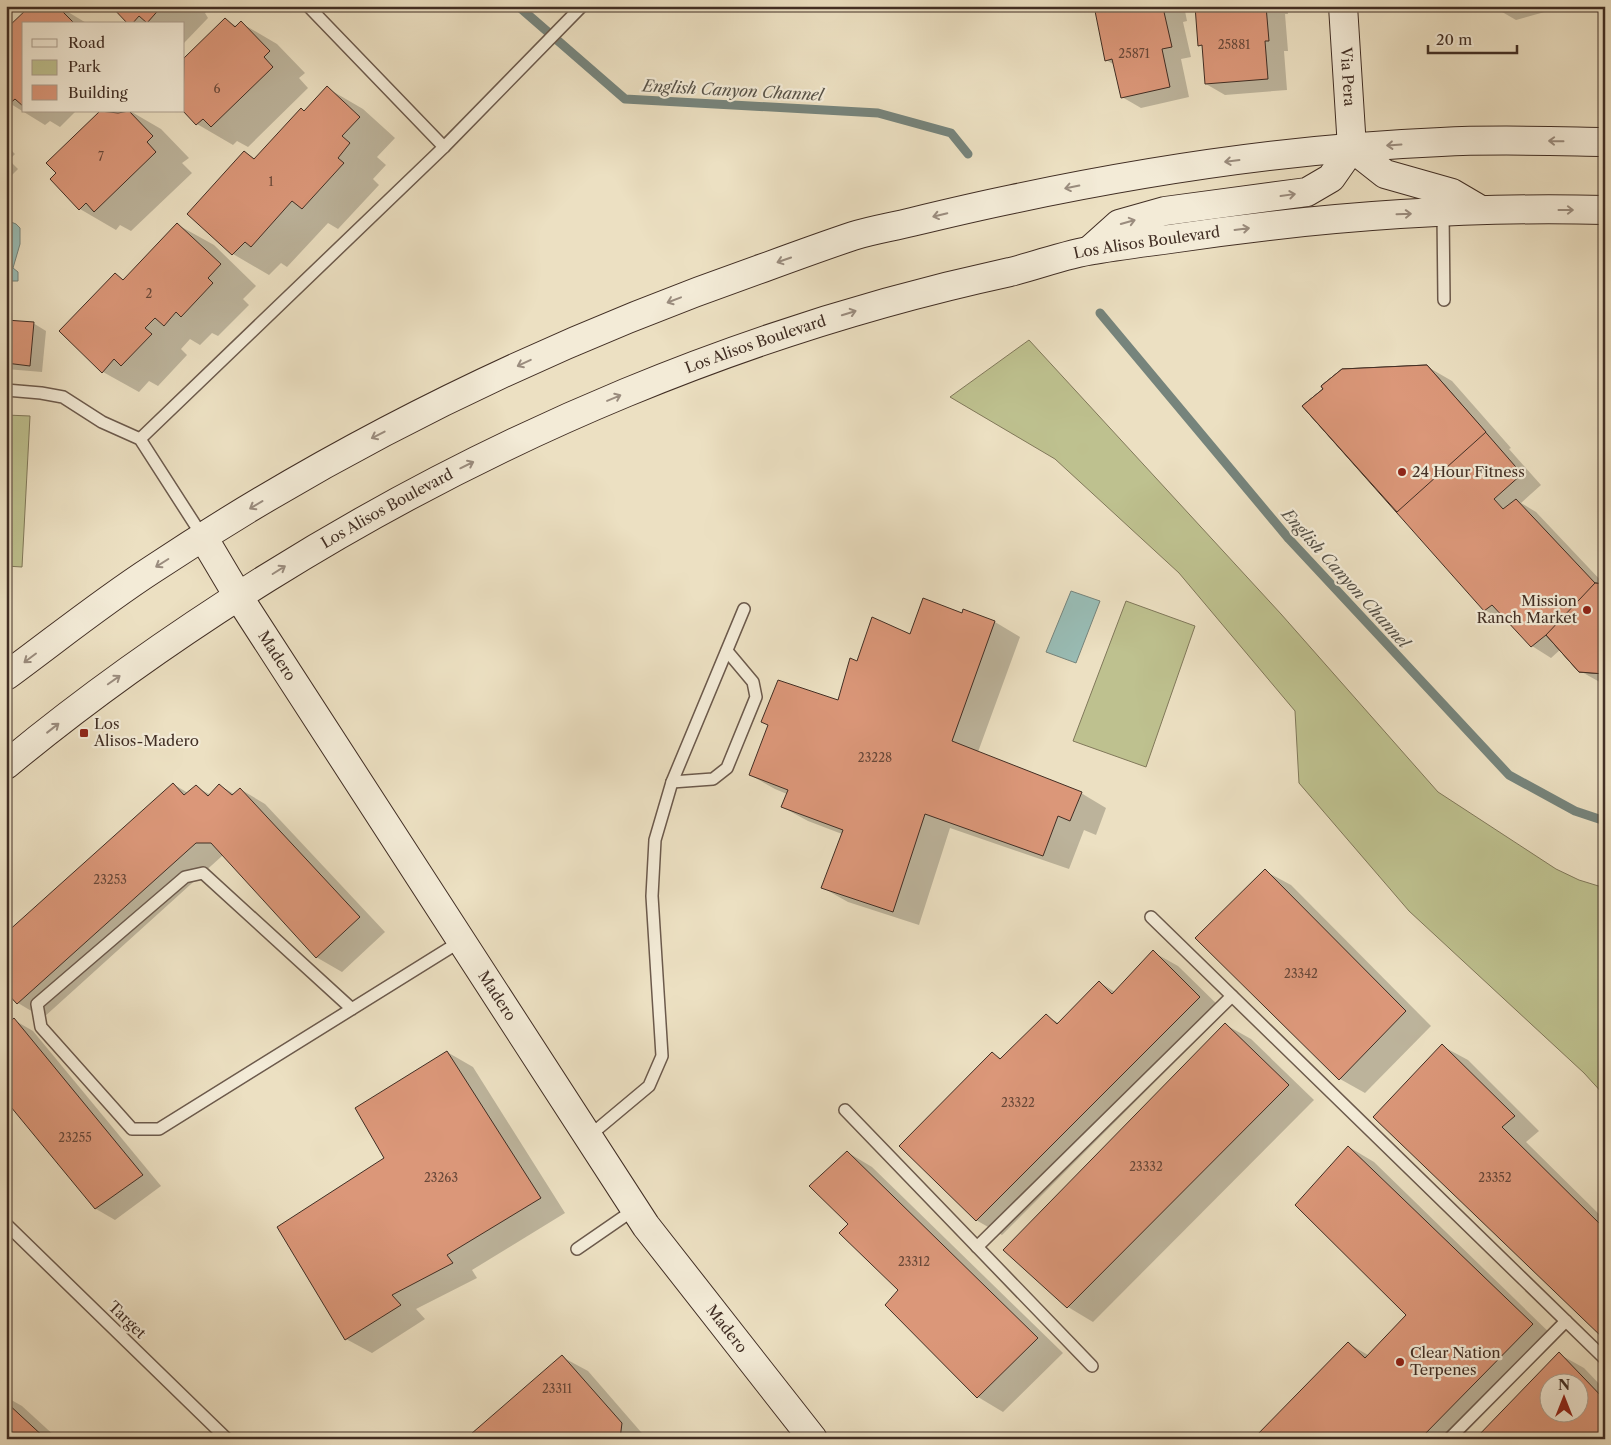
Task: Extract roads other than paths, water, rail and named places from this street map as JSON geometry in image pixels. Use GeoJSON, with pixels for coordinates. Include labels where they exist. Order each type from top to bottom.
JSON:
{"type":"FeatureCollection","features":[{"type":"Feature","properties":{"kind":"main road","name":"Via Pera"},"geometry":{"type":"LineString","coordinates":[[1343,6],[1352,148]]}},
{"type":"Feature","properties":{"kind":"main road"},"geometry":{"type":"LineString","coordinates":[[6,676],[151,570],[290,484],[371,438],[464,391],[552,350],[635,315],[856,235],[1034,194],[1195,165],[1352,148],[1441,142],[1531,140],[1605,142]]}},
{"type":"Feature","properties":{"kind":"main road"},"geometry":{"type":"LineString","coordinates":[[1352,148],[1384,174],[1452,193],[1481,210]]}},
{"type":"Feature","properties":{"kind":"main road"},"geometry":{"type":"LineString","coordinates":[[1090,250],[1119,224],[1164,211],[1307,192],[1331,178],[1352,148]]}},
{"type":"Feature","properties":{"kind":"main road","name":"Los Alisos Boulevard"},"geometry":{"type":"LineString","coordinates":[[6,765],[106,686],[191,625],[288,564],[399,499],[524,436],[741,348],[809,325],[908,296],[1028,268],[1090,250],[1230,230],[1392,214],[1481,210],[1605,210]]}},
{"type":"Feature","properties":{"kind":"main road","name":"Madero"},"geometry":{"type":"LineString","coordinates":[[203,538],[238,596],[635,1210],[810,1438]]}},
{"type":"Feature","properties":{"kind":"lane"},"geometry":{"type":"LineString","coordinates":[[308,6],[444,147]]}},
{"type":"Feature","properties":{"kind":"lane"},"geometry":{"type":"LineString","coordinates":[[140,439],[444,147],[582,6]]}},
{"type":"Feature","properties":{"kind":"lane"},"geometry":{"type":"LineString","coordinates":[[1442,212],[1444,300]]}},
{"type":"Feature","properties":{"kind":"lane"},"geometry":{"type":"LineString","coordinates":[[6,390],[62,397],[102,422],[140,439],[203,538]]}},
{"type":"Feature","properties":{"kind":"lane"},"geometry":{"type":"LineString","coordinates":[[588,1137],[649,1086],[662,1056],[652,896],[655,840],[672,782],[744,609]]}},
{"type":"Feature","properties":{"kind":"lane"},"geometry":{"type":"LineString","coordinates":[[672,782],[713,779],[727,768],[756,697],[753,682],[727,651]]}},
{"type":"Feature","properties":{"kind":"lane"},"geometry":{"type":"LineString","coordinates":[[352,1009],[203,873],[185,877],[37,1004],[41,1027],[132,1129],[159,1129],[352,1009],[461,941]]}},
{"type":"Feature","properties":{"kind":"lane"},"geometry":{"type":"LineString","coordinates":[[1151,917],[1605,1359]]}},
{"type":"Feature","properties":{"kind":"lane"},"geometry":{"type":"LineString","coordinates":[[977,1247],[1232,996]]}},
{"type":"Feature","properties":{"kind":"lane"},"geometry":{"type":"LineString","coordinates":[[845,1110],[1092,1366]]}},
{"type":"Feature","properties":{"kind":"lane"},"geometry":{"type":"LineString","coordinates":[[577,1249],[635,1210]]}},
{"type":"Feature","properties":{"kind":"lane","name":"Target"},"geometry":{"type":"LineString","coordinates":[[6,1224],[227,1439]]}},
{"type":"Feature","properties":{"kind":"lane"},"geometry":{"type":"LineString","coordinates":[[1449,1439],[1566,1321]]}},
{"type":"Feature","properties":{"kind":"water"},"geometry":{"type":"Polygon","coordinates":[[[6,220],[20,228],[20,244],[13,268],[18,272],[18,281],[6,281],[6,220]]]}},
{"type":"Feature","properties":{"kind":"water"},"geometry":{"type":"Polygon","coordinates":[[[1071,591],[1100,601],[1076,663],[1046,652],[1071,591]]]}},
{"type":"Feature","properties":{"kind":"waterway","name":"English Canyon Channel"},"geometry":{"type":"LineString","coordinates":[[518,6],[625,99],[878,113],[951,133],[968,154]]}},
{"type":"Feature","properties":{"kind":"waterway","name":"English Canyon Channel"},"geometry":{"type":"LineString","coordinates":[[1100,313],[1289,539],[1509,775],[1575,811],[1605,821]]}},
{"type":"Feature","properties":{"kind":"place","name":"24 Hour Fitness"},"geometry":{"type":"Point","coordinates":[1402,472]}},
{"type":"Feature","properties":{"kind":"place","name":"Mission Ranch Market"},"geometry":{"type":"Point","coordinates":[1587,610]}},
{"type":"Feature","properties":{"kind":"place","name":"Los Alisos-Madero"},"geometry":{"type":"Point","coordinates":[84,733]}},
{"type":"Feature","properties":{"kind":"place","name":"Clear Nation Terpenes"},"geometry":{"type":"Point","coordinates":[1400,1362]}}]}
